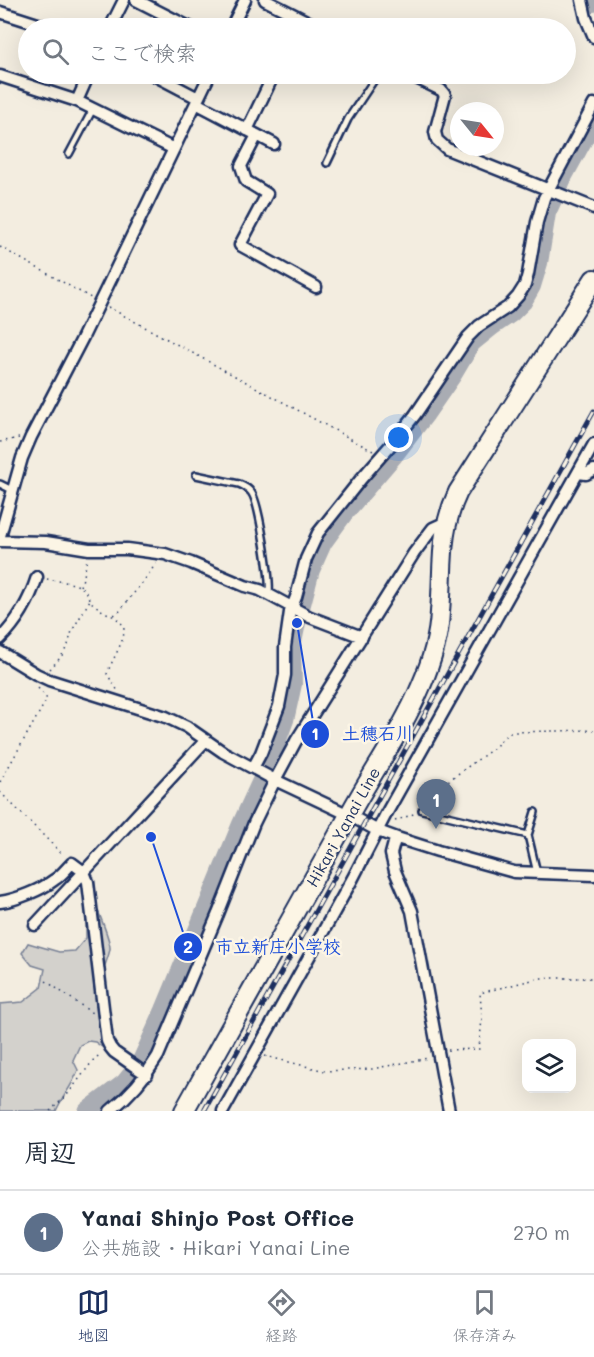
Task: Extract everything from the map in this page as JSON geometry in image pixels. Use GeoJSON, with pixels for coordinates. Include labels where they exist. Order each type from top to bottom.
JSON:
{"type":"FeatureCollection","features":[{"type":"Feature","properties":{"kind":"main road","name":"Hikari Yanai Line"},"geometry":{"type":"LineString","coordinates":[[184,1111],[421,687],[436,640],[440,613],[443,538],[455,498],[471,469],[594,279]]}},
{"type":"Feature","properties":{"kind":"street"},"geometry":{"type":"LineString","coordinates":[[115,18],[124,0]]}},
{"type":"Feature","properties":{"kind":"street"},"geometry":{"type":"LineString","coordinates":[[136,0],[171,18]]}},
{"type":"Feature","properties":{"kind":"street"},"geometry":{"type":"LineString","coordinates":[[236,18],[245,0]]}},
{"type":"Feature","properties":{"kind":"street"},"geometry":{"type":"LineString","coordinates":[[265,0],[291,18]]}},
{"type":"Feature","properties":{"kind":"street"},"geometry":{"type":"LineString","coordinates":[[582,0],[594,37]]}},
{"type":"Feature","properties":{"kind":"street"},"geometry":{"type":"LineString","coordinates":[[0,12],[19,18]]}},
{"type":"Feature","properties":{"kind":"street"},"geometry":{"type":"LineString","coordinates":[[0,76],[18,82]]}},
{"type":"Feature","properties":{"kind":"street"},"geometry":{"type":"LineString","coordinates":[[25,84],[94,108],[174,149]]}},
{"type":"Feature","properties":{"kind":"street"},"geometry":{"type":"LineString","coordinates":[[77,101],[85,84]]}},
{"type":"Feature","properties":{"kind":"street"},"geometry":{"type":"LineString","coordinates":[[169,84],[274,144]]}},
{"type":"Feature","properties":{"kind":"street"},"geometry":{"type":"LineString","coordinates":[[0,536],[22,458],[31,437],[100,303],[205,84]]}},
{"type":"Feature","properties":{"kind":"street"},"geometry":{"type":"LineString","coordinates":[[270,84],[241,166],[246,181],[267,195],[240,245],[316,287]]}},
{"type":"Feature","properties":{"kind":"street"},"geometry":{"type":"LineString","coordinates":[[429,84],[441,90],[445,95],[435,132],[437,141],[447,149],[594,208]]}},
{"type":"Feature","properties":{"kind":"street"},"geometry":{"type":"LineString","coordinates":[[256,770],[279,706],[285,675],[285,647],[290,612],[306,559],[318,533],[415,415],[468,337],[479,326],[508,307],[518,296],[525,285],[537,222],[549,191],[594,104]]}},
{"type":"Feature","properties":{"kind":"street"},"geometry":{"type":"LineString","coordinates":[[223,1111],[594,444]]}},
{"type":"Feature","properties":{"kind":"street"},"geometry":{"type":"LineString","coordinates":[[579,473],[586,474],[594,470]]}},
{"type":"Feature","properties":{"kind":"street"},"geometry":{"type":"LineString","coordinates":[[110,1111],[137,1087],[158,1056],[273,779],[414,553],[433,528],[446,522]]}},
{"type":"Feature","properties":{"kind":"street"},"geometry":{"type":"LineString","coordinates":[[0,541],[46,542],[89,549],[127,549],[161,554],[260,590],[310,617],[362,637]]}},
{"type":"Feature","properties":{"kind":"street"},"geometry":{"type":"LineString","coordinates":[[0,639],[10,629],[32,592],[38,577]]}},
{"type":"Feature","properties":{"kind":"street"},"geometry":{"type":"LineString","coordinates":[[0,652],[42,677],[166,717],[187,727],[223,752],[273,779],[380,827],[397,838],[514,872],[594,875]]}},
{"type":"Feature","properties":{"kind":"street"},"geometry":{"type":"LineString","coordinates":[[35,925],[206,740]]}},
{"type":"Feature","properties":{"kind":"street"},"geometry":{"type":"LineString","coordinates":[[397,838],[391,854],[394,871],[412,911],[449,1111]]}},
{"type":"Feature","properties":{"kind":"street"},"geometry":{"type":"LineString","coordinates":[[0,902],[19,897],[55,880],[72,863],[84,872],[88,882],[110,1047],[147,1075]]}},
{"type":"Feature","properties":{"kind":"lane"},"geometry":{"type":"LineString","coordinates":[[327,163],[348,119],[371,84]]}},
{"type":"Feature","properties":{"kind":"lane"},"geometry":{"type":"LineString","coordinates":[[69,154],[94,108]]}},
{"type":"Feature","properties":{"kind":"lane"},"geometry":{"type":"LineString","coordinates":[[196,475],[239,484],[251,492],[266,557],[269,594]]}},
{"type":"Feature","properties":{"kind":"lane"},"geometry":{"type":"LineString","coordinates":[[0,484],[14,490]]}},
{"type":"Feature","properties":{"kind":"lane"},"geometry":{"type":"LineString","coordinates":[[422,810],[528,835]]}},
{"type":"Feature","properties":{"kind":"lane"},"geometry":{"type":"LineString","coordinates":[[535,812],[528,835],[537,873]]}},
{"type":"Feature","properties":{"kind":"path"},"geometry":{"type":"LineString","coordinates":[[0,247],[381,456]]}},
{"type":"Feature","properties":{"kind":"path"},"geometry":{"type":"LineString","coordinates":[[0,442],[24,436],[31,437]]}},
{"type":"Feature","properties":{"kind":"path"},"geometry":{"type":"LineString","coordinates":[[80,586],[89,549]]}},
{"type":"Feature","properties":{"kind":"path"},"geometry":{"type":"LineString","coordinates":[[113,615],[119,612],[149,574],[161,554]]}},
{"type":"Feature","properties":{"kind":"path"},"geometry":{"type":"LineString","coordinates":[[38,577],[80,586],[88,593],[90,600],[102,610],[113,615],[122,625],[124,631],[121,644],[107,674],[118,690],[116,701]]}},
{"type":"Feature","properties":{"kind":"path"},"geometry":{"type":"LineString","coordinates":[[0,782],[47,699],[38,689],[42,677],[61,657],[72,631],[90,600]]}},
{"type":"Feature","properties":{"kind":"path"},"geometry":{"type":"LineString","coordinates":[[380,827],[422,810],[448,781],[494,748],[507,734],[594,730]]}},
{"type":"Feature","properties":{"kind":"path"},"geometry":{"type":"LineString","coordinates":[[0,792],[72,863]]}},
{"type":"Feature","properties":{"kind":"path"},"geometry":{"type":"LineString","coordinates":[[256,1052],[263,1056],[325,1071],[372,1069],[439,1054],[479,1049],[482,1019],[480,993],[540,978],[594,978]]}},
{"type":"Feature","properties":{"kind":"path"},"geometry":{"type":"LineString","coordinates":[[46,981],[93,1013]]}},
{"type":"Feature","properties":{"kind":"path"},"geometry":{"type":"LineString","coordinates":[[50,1111],[67,1095],[95,1058],[110,1047]]}},
{"type":"Feature","properties":{"kind":"shaded area"},"geometry":{"type":"Polygon","coordinates":[[[93,901],[110,945],[96,998],[99,1023],[107,1041],[102,1047],[95,1042],[88,1041],[80,1045],[73,1060],[78,1070],[56,1111],[0,1111],[0,1004],[23,1002],[41,988],[45,969],[32,965],[22,953],[28,943],[59,952],[75,951],[86,938],[86,910],[93,901]]]}},
{"type":"Feature","properties":{"kind":"waterway"},"geometry":{"type":"LineString","coordinates":[[87,1111],[124,1083],[140,1063],[270,761],[285,720],[293,684],[292,647],[297,623],[311,570],[323,543],[426,414],[472,343],[523,302],[532,286],[539,263],[547,213],[594,121]]}},
{"type":"Feature","properties":{"kind":"railway"},"geometry":{"type":"LineString","coordinates":[[204,1111],[594,411]]}},
{"type":"Feature","properties":{"kind":"place","name":"土穂石川"},"geometry":{"type":"Point","coordinates":[297,623]}},
{"type":"Feature","properties":{"kind":"place","name":"Yanai Shinjo Post Office"},"geometry":{"type":"Point","coordinates":[436,829]}},
{"type":"Feature","properties":{"kind":"place","name":"市立新庄小学校"},"geometry":{"type":"Point","coordinates":[151,837]}}]}
